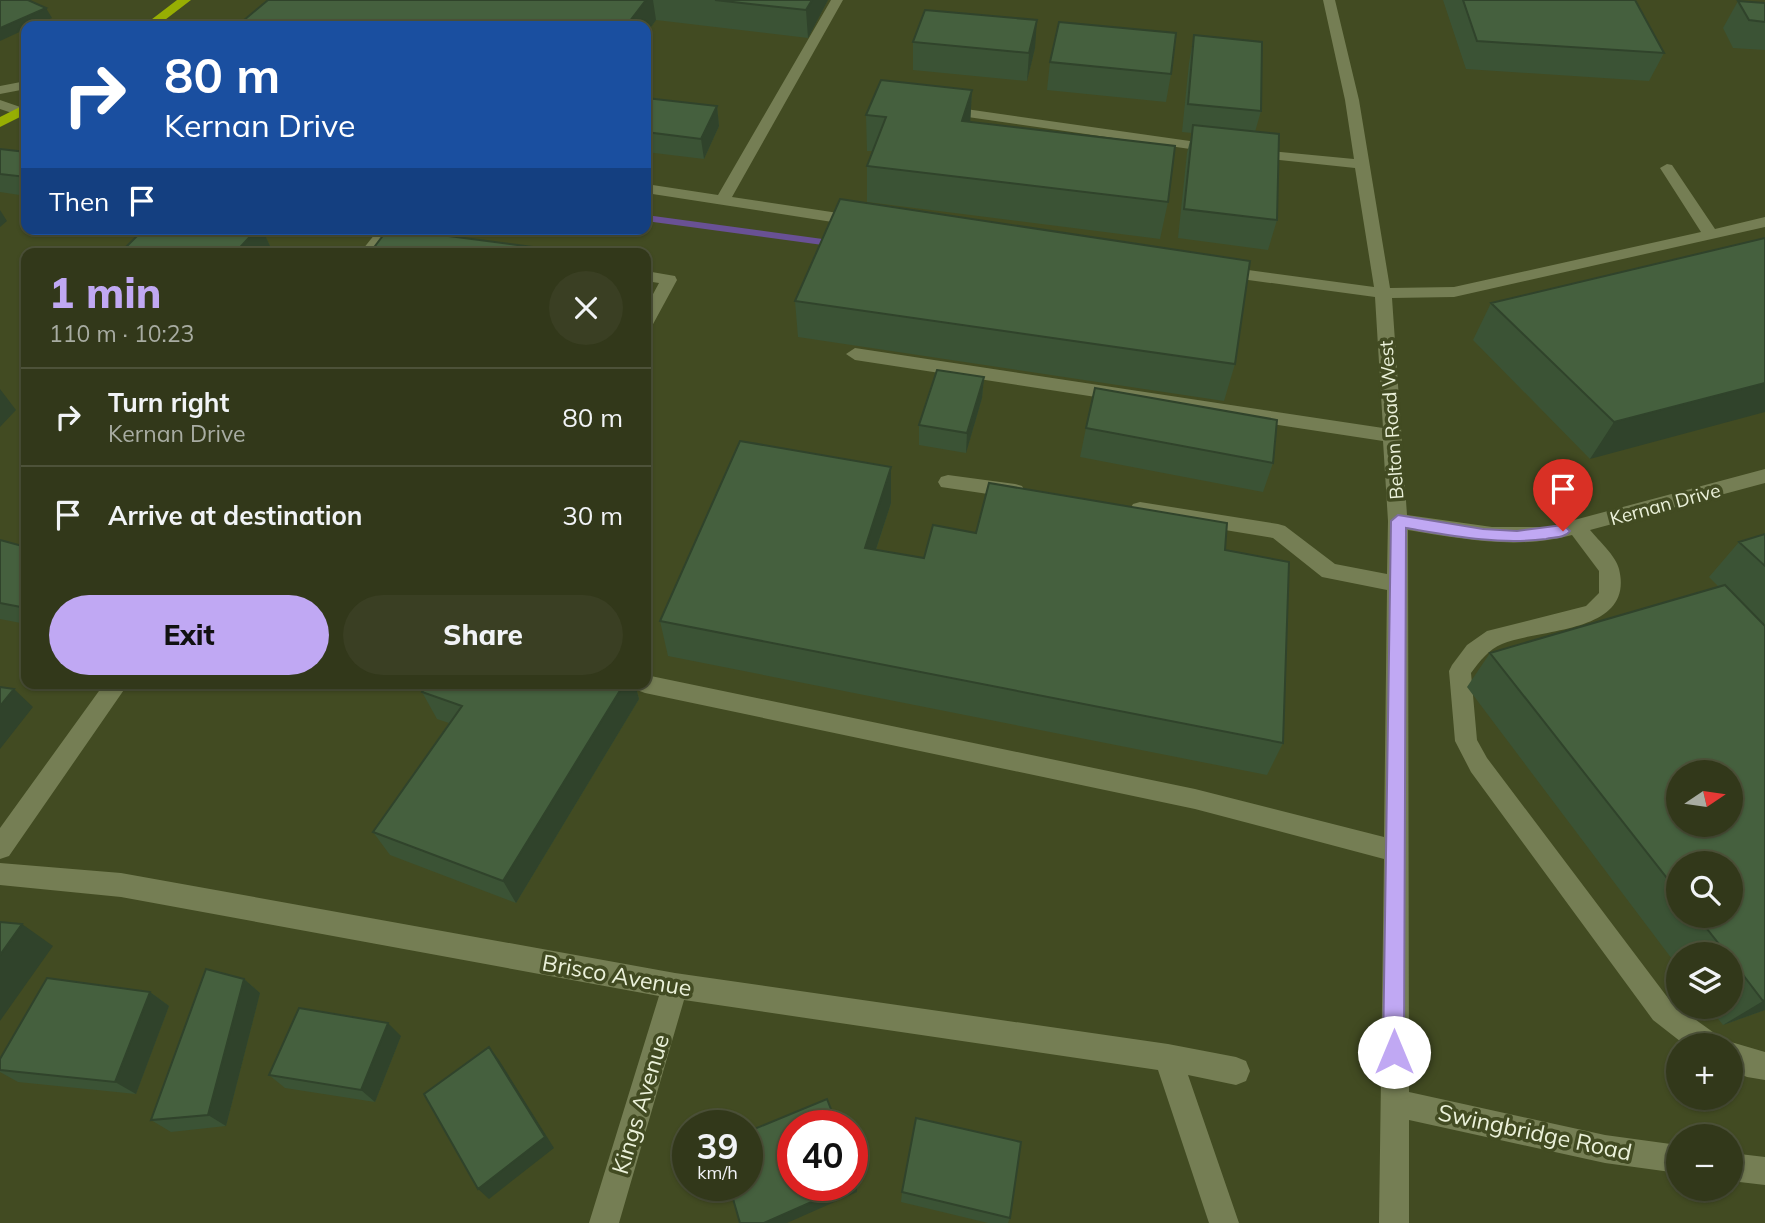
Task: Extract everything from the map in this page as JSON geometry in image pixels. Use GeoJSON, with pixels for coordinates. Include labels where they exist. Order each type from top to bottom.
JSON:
{"type":"FeatureCollection","features":[{"type":"Feature","properties":{"kind":"highway"},"geometry":{"type":"LineString","coordinates":[[156,21],[185,0]]}},
{"type":"Feature","properties":{"kind":"highway"},"geometry":{"type":"LineString","coordinates":[[0,123],[21,112]]}},
{"type":"Feature","properties":{"kind":"street"},"geometry":{"type":"LineString","coordinates":[[723,199],[837,0]]}},
{"type":"Feature","properties":{"kind":"street","name":"Belton Road West"},"geometry":{"type":"LineString","coordinates":[[1329,0],[1342,52],[1382,293],[1398,521],[1394,1223]]}},
{"type":"Feature","properties":{"kind":"street"},"geometry":{"type":"LineString","coordinates":[[0,90],[21,86]]}},
{"type":"Feature","properties":{"kind":"street"},"geometry":{"type":"LineString","coordinates":[[0,104],[21,109]]}},
{"type":"Feature","properties":{"kind":"street"},"geometry":{"type":"LineString","coordinates":[[923,107],[1162,144],[1362,164]]}},
{"type":"Feature","properties":{"kind":"street"},"geometry":{"type":"LineString","coordinates":[[1667,168],[1711,235]]}},
{"type":"Feature","properties":{"kind":"street"},"geometry":{"type":"LineString","coordinates":[[651,190],[877,224]]}},
{"type":"Feature","properties":{"kind":"street"},"geometry":{"type":"LineString","coordinates":[[1204,269],[1382,293],[1454,292],[1765,222]]}},
{"type":"Feature","properties":{"kind":"street"},"geometry":{"type":"LineString","coordinates":[[372,248],[381,237],[431,244]]}},
{"type":"Feature","properties":{"kind":"street"},"geometry":{"type":"LineString","coordinates":[[651,277],[669,280],[651,313]]}},
{"type":"Feature","properties":{"kind":"street"},"geometry":{"type":"LineString","coordinates":[[855,354],[1392,436]]}},
{"type":"Feature","properties":{"kind":"street","name":"Kernan Drive"},"geometry":{"type":"LineString","coordinates":[[1398,521],[1483,535],[1517,537],[1548,534],[1765,476]]}},
{"type":"Feature","properties":{"kind":"street"},"geometry":{"type":"LineString","coordinates":[[948,482],[1030,493]]}},
{"type":"Feature","properties":{"kind":"street"},"geometry":{"type":"LineString","coordinates":[[1125,507],[1278,531],[1329,571],[1398,584]]}},
{"type":"Feature","properties":{"kind":"street"},"geometry":{"type":"LineString","coordinates":[[1577,527],[1609,569],[1609,596],[1593,613],[1495,637],[1475,651],[1460,671],[1466,741],[1479,765],[1662,1011],[1691,1033]]}},
{"type":"Feature","properties":{"kind":"street"},"geometry":{"type":"LineString","coordinates":[[651,685],[1195,799],[1395,851]]}},
{"type":"Feature","properties":{"kind":"street"},"geometry":{"type":"LineString","coordinates":[[0,848],[113,689]]}},
{"type":"Feature","properties":{"kind":"street","name":"Brisco Avenue"},"geometry":{"type":"LineString","coordinates":[[0,874],[121,885],[675,986],[1168,1058],[1236,1071]]}},
{"type":"Feature","properties":{"kind":"street","name":"Kings Avenue"},"geometry":{"type":"LineString","coordinates":[[604,1223],[675,986]]}},
{"type":"Feature","properties":{"kind":"street"},"geometry":{"type":"LineString","coordinates":[[1168,1058],[1224,1223]]}},
{"type":"Feature","properties":{"kind":"street"},"geometry":{"type":"LineString","coordinates":[[1743,1061],[1765,1066]]}},
{"type":"Feature","properties":{"kind":"street","name":"Swingbridge Road"},"geometry":{"type":"LineString","coordinates":[[1393,1103],[1605,1149],[1666,1157]]}},
{"type":"Feature","properties":{"kind":"street"},"geometry":{"type":"LineString","coordinates":[[1743,1168],[1765,1171]]}},
{"type":"Feature","properties":{"kind":"building"},"geometry":{"type":"Polygon","coordinates":[[[0,0],[28,0],[46,8],[0,28],[0,0]]]}},
{"type":"Feature","properties":{"kind":"building"},"geometry":{"type":"Polygon","coordinates":[[[268,0],[646,0],[630,21],[243,21],[268,0]]]}},
{"type":"Feature","properties":{"kind":"building"},"geometry":{"type":"Polygon","coordinates":[[[715,0],[812,0],[806,10],[715,0]]]}},
{"type":"Feature","properties":{"kind":"building"},"geometry":{"type":"Polygon","coordinates":[[[1463,0],[1635,0],[1664,53],[1477,41],[1463,0]]]}},
{"type":"Feature","properties":{"kind":"building"},"geometry":{"type":"Polygon","coordinates":[[[1738,1],[1765,3],[1765,22],[1749,20],[1738,1]]]}},
{"type":"Feature","properties":{"kind":"building"},"geometry":{"type":"Polygon","coordinates":[[[925,10],[1037,20],[1029,53],[913,42],[925,10]]]}},
{"type":"Feature","properties":{"kind":"building"},"geometry":{"type":"Polygon","coordinates":[[[1059,22],[1176,33],[1171,74],[1050,62],[1059,22]]]}},
{"type":"Feature","properties":{"kind":"building"},"geometry":{"type":"Polygon","coordinates":[[[1194,35],[1262,42],[1261,111],[1188,104],[1194,35]]]}},
{"type":"Feature","properties":{"kind":"building"},"geometry":{"type":"Polygon","coordinates":[[[881,80],[972,90],[962,121],[1175,146],[1168,202],[867,166],[886,117],[866,115],[881,80]]]}},
{"type":"Feature","properties":{"kind":"building"},"geometry":{"type":"Polygon","coordinates":[[[651,99],[717,106],[701,139],[651,133],[651,99]]]}},
{"type":"Feature","properties":{"kind":"building"},"geometry":{"type":"Polygon","coordinates":[[[1193,125],[1279,134],[1277,220],[1184,209],[1193,125]]]}},
{"type":"Feature","properties":{"kind":"building"},"geometry":{"type":"Polygon","coordinates":[[[0,149],[21,151],[21,176],[0,174],[0,149]]]}},
{"type":"Feature","properties":{"kind":"building"},"geometry":{"type":"Polygon","coordinates":[[[840,199],[1250,261],[1235,364],[795,301],[840,199]]]}},
{"type":"Feature","properties":{"kind":"building"},"geometry":{"type":"Polygon","coordinates":[[[138,235],[251,235],[240,248],[125,248],[138,235]]]}},
{"type":"Feature","properties":{"kind":"building"},"geometry":{"type":"Polygon","coordinates":[[[383,235],[441,235],[541,248],[374,248],[383,235]]]}},
{"type":"Feature","properties":{"kind":"building"},"geometry":{"type":"Polygon","coordinates":[[[1765,238],[1765,383],[1614,422],[1491,303],[1765,238]]]}},
{"type":"Feature","properties":{"kind":"building"},"geometry":{"type":"Polygon","coordinates":[[[937,370],[984,377],[967,433],[919,425],[937,370]]]}},
{"type":"Feature","properties":{"kind":"building"},"geometry":{"type":"Polygon","coordinates":[[[1095,388],[1277,420],[1273,463],[1086,428],[1095,388]]]}},
{"type":"Feature","properties":{"kind":"building"},"geometry":{"type":"Polygon","coordinates":[[[740,441],[891,467],[865,548],[924,558],[933,525],[976,533],[989,483],[1227,523],[1225,550],[1289,562],[1283,743],[660,621],[740,441]]]}},
{"type":"Feature","properties":{"kind":"building"},"geometry":{"type":"Polygon","coordinates":[[[1765,534],[1765,566],[1739,542],[1765,534]]]}},
{"type":"Feature","properties":{"kind":"building"},"geometry":{"type":"Polygon","coordinates":[[[0,540],[21,546],[21,607],[0,603],[0,540]]]}},
{"type":"Feature","properties":{"kind":"building"},"geometry":{"type":"Polygon","coordinates":[[[1725,585],[1765,626],[1765,1000],[1763,1001],[1743,975],[1743,942],[1717,942],[1706,928],[1743,928],[1743,851],[1666,851],[1666,877],[1490,653],[1725,585]]]}},
{"type":"Feature","properties":{"kind":"building"},"geometry":{"type":"Polygon","coordinates":[[[0,687],[14,689],[0,706],[0,687]]]}},
{"type":"Feature","properties":{"kind":"building"},"geometry":{"type":"Polygon","coordinates":[[[424,689],[621,689],[503,881],[373,832],[462,706],[422,692],[424,689]]]}},
{"type":"Feature","properties":{"kind":"building"},"geometry":{"type":"Polygon","coordinates":[[[0,922],[22,924],[0,955],[0,922]]]}},
{"type":"Feature","properties":{"kind":"building"},"geometry":{"type":"Polygon","coordinates":[[[206,969],[244,979],[208,1115],[151,1120],[206,969]]]}},
{"type":"Feature","properties":{"kind":"building"},"geometry":{"type":"Polygon","coordinates":[[[47,978],[150,992],[115,1082],[0,1070],[0,1059],[47,978]]]}},
{"type":"Feature","properties":{"kind":"building"},"geometry":{"type":"Polygon","coordinates":[[[299,1008],[388,1023],[361,1090],[269,1075],[299,1008]]]}},
{"type":"Feature","properties":{"kind":"building"},"geometry":{"type":"Polygon","coordinates":[[[489,1047],[545,1137],[478,1189],[424,1094],[489,1047]]]}},
{"type":"Feature","properties":{"kind":"building"},"geometry":{"type":"Polygon","coordinates":[[[827,1099],[831,1110],[800,1110],[827,1099]]]}},
{"type":"Feature","properties":{"kind":"building"},"geometry":{"type":"Polygon","coordinates":[[[916,1118],[1021,1142],[1010,1218],[902,1192],[916,1118]]]}},
{"type":"Feature","properties":{"kind":"building"},"geometry":{"type":"Polygon","coordinates":[[[777,1120],[777,1201],[814,1201],[764,1223],[740,1223],[734,1201],[763,1201],[763,1125],[777,1120]]]}},
{"type":"Feature","properties":{"kind":"waterway"},"geometry":{"type":"LineString","coordinates":[[651,219],[830,243]]}},
{"type":"Feature","properties":{"kind":"route"},"geometry":{"type":"LineString","coordinates":[[1394,1052],[1398,521],[1483,535],[1517,537],[1563,531]]}}]}
